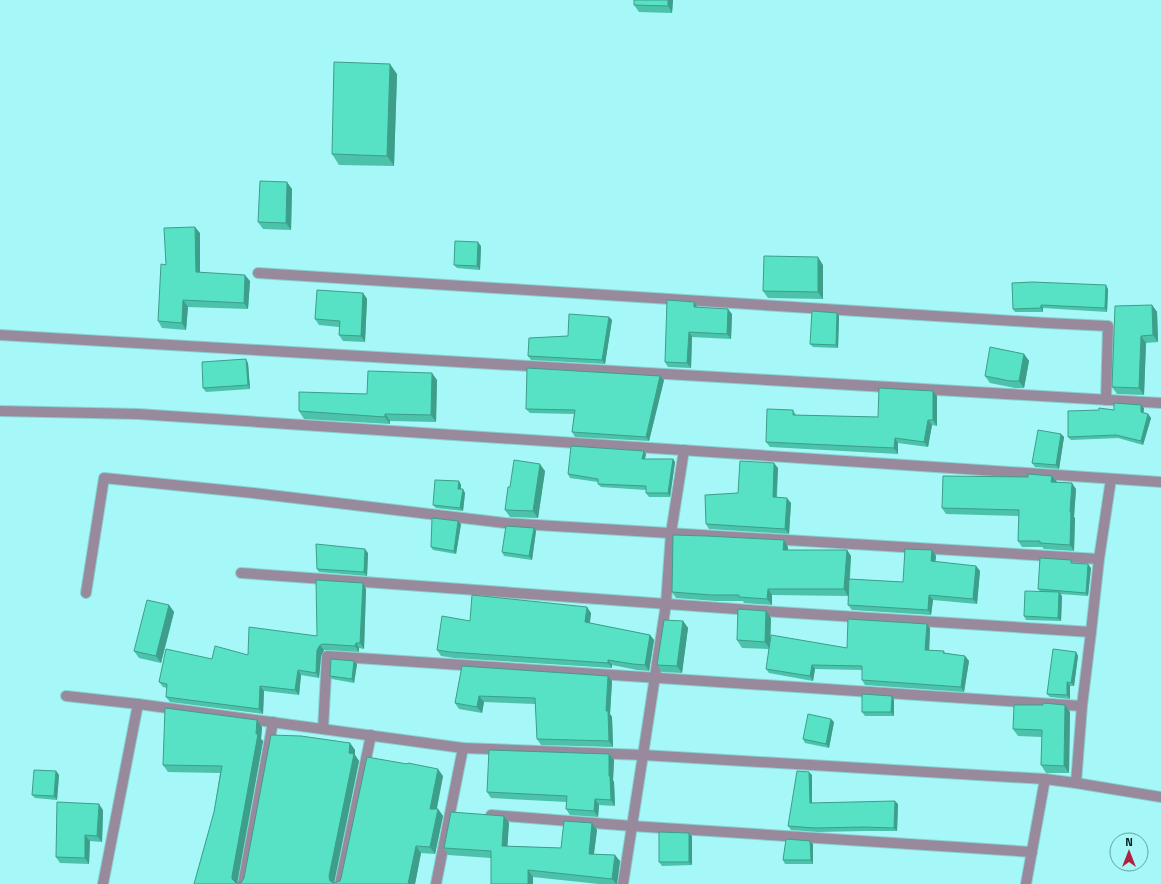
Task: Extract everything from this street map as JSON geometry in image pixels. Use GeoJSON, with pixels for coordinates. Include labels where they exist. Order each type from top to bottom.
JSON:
{"type":"FeatureCollection","features":[{"type":"Feature","properties":{"kind":"street"},"geometry":{"type":"LineString","coordinates":[[258,273],[1108,326],[1106,400]]}},
{"type":"Feature","properties":{"kind":"street"},"geometry":{"type":"LineString","coordinates":[[0,335],[1161,403]]}},
{"type":"Feature","properties":{"kind":"street"},"geometry":{"type":"LineString","coordinates":[[0,411],[138,414],[1161,482]]}},
{"type":"Feature","properties":{"kind":"street"},"geometry":{"type":"LineString","coordinates":[[623,884],[666,604],[671,533],[684,450]]}},
{"type":"Feature","properties":{"kind":"street"},"geometry":{"type":"LineString","coordinates":[[86,593],[104,478],[252,493],[505,523],[1099,559]]}},
{"type":"Feature","properties":{"kind":"street"},"geometry":{"type":"LineString","coordinates":[[1076,783],[1082,706],[1099,559],[1111,479]]}},
{"type":"Feature","properties":{"kind":"street"},"geometry":{"type":"LineString","coordinates":[[241,573],[666,604],[1091,632]]}},
{"type":"Feature","properties":{"kind":"street"},"geometry":{"type":"LineString","coordinates":[[324,729],[327,656],[1082,706]]}},
{"type":"Feature","properties":{"kind":"street"},"geometry":{"type":"LineString","coordinates":[[66,696],[138,704],[463,748],[643,755],[1045,779],[1161,797]]}},
{"type":"Feature","properties":{"kind":"street"},"geometry":{"type":"LineString","coordinates":[[103,884],[138,704]]}},
{"type":"Feature","properties":{"kind":"street"},"geometry":{"type":"LineString","coordinates":[[243,884],[274,722]]}},
{"type":"Feature","properties":{"kind":"street"},"geometry":{"type":"LineString","coordinates":[[340,884],[371,735]]}},
{"type":"Feature","properties":{"kind":"street"},"geometry":{"type":"LineString","coordinates":[[436,884],[455,813],[463,748]]}},
{"type":"Feature","properties":{"kind":"street"},"geometry":{"type":"LineString","coordinates":[[1026,884],[1045,779]]}},
{"type":"Feature","properties":{"kind":"street"},"geometry":{"type":"LineString","coordinates":[[482,815],[1032,852]]}},
{"type":"Feature","properties":{"kind":"building"},"geometry":{"type":"Polygon","coordinates":[[[634,0],[668,0],[668,6],[634,5],[634,0]]]}},
{"type":"Feature","properties":{"kind":"building"},"geometry":{"type":"Polygon","coordinates":[[[334,62],[390,64],[387,156],[332,154],[334,62]]]}},
{"type":"Feature","properties":{"kind":"building"},"geometry":{"type":"Polygon","coordinates":[[[260,181],[287,182],[286,223],[258,222],[260,181]]]}},
{"type":"Feature","properties":{"kind":"building"},"geometry":{"type":"Polygon","coordinates":[[[195,227],[196,272],[245,275],[244,303],[183,300],[182,323],[158,321],[161,264],[166,265],[164,228],[195,227]]]}},
{"type":"Feature","properties":{"kind":"building"},"geometry":{"type":"Polygon","coordinates":[[[455,241],[478,242],[477,266],[454,265],[455,241]]]}},
{"type":"Feature","properties":{"kind":"building"},"geometry":{"type":"Polygon","coordinates":[[[764,256],[818,257],[818,292],[763,291],[764,256]]]}},
{"type":"Feature","properties":{"kind":"building"},"geometry":{"type":"Polygon","coordinates":[[[1032,282],[1106,285],[1105,308],[1041,305],[1041,308],[1013,309],[1012,283],[1032,282]]]}},
{"type":"Feature","properties":{"kind":"building"},"geometry":{"type":"Polygon","coordinates":[[[317,290],[363,293],[361,336],[339,335],[340,321],[315,319],[317,290]]]}},
{"type":"Feature","properties":{"kind":"building"},"geometry":{"type":"Polygon","coordinates":[[[667,300],[694,302],[694,307],[728,309],[727,334],[689,332],[687,363],[665,362],[667,300]]]}},
{"type":"Feature","properties":{"kind":"building"},"geometry":{"type":"Polygon","coordinates":[[[1152,305],[1153,335],[1141,336],[1139,388],[1112,387],[1115,306],[1152,305]]]}},
{"type":"Feature","properties":{"kind":"building"},"geometry":{"type":"Polygon","coordinates":[[[812,311],[837,313],[836,345],[810,344],[812,311]]]}},
{"type":"Feature","properties":{"kind":"building"},"geometry":{"type":"Polygon","coordinates":[[[569,314],[609,317],[602,360],[528,356],[529,338],[568,336],[569,314]]]}},
{"type":"Feature","properties":{"kind":"building"},"geometry":{"type":"Polygon","coordinates":[[[990,347],[1024,354],[1019,381],[1010,381],[985,376],[990,347]]]}},
{"type":"Feature","properties":{"kind":"building"},"geometry":{"type":"Polygon","coordinates":[[[246,359],[248,385],[203,388],[202,362],[246,359]]]}},
{"type":"Feature","properties":{"kind":"building"},"geometry":{"type":"Polygon","coordinates":[[[527,368],[660,376],[646,437],[572,432],[575,410],[526,409],[527,368]]]}},
{"type":"Feature","properties":{"kind":"building"},"geometry":{"type":"Polygon","coordinates":[[[368,371],[432,373],[431,415],[385,414],[385,417],[299,411],[299,392],[367,394],[368,371]]]}},
{"type":"Feature","properties":{"kind":"building"},"geometry":{"type":"Polygon","coordinates":[[[879,388],[933,391],[933,420],[928,420],[924,442],[895,438],[894,448],[766,442],[767,409],[793,410],[793,415],[878,417],[879,388]]]}},
{"type":"Feature","properties":{"kind":"building"},"geometry":{"type":"Polygon","coordinates":[[[1114,403],[1141,405],[1141,412],[1148,414],[1141,441],[1116,435],[1068,437],[1068,411],[1099,410],[1099,408],[1114,410],[1114,403]]]}},
{"type":"Feature","properties":{"kind":"building"},"geometry":{"type":"Polygon","coordinates":[[[1038,430],[1061,434],[1056,465],[1032,463],[1038,430]]]}},
{"type":"Feature","properties":{"kind":"building"},"geometry":{"type":"Polygon","coordinates":[[[571,446],[644,451],[642,459],[673,459],[668,493],[646,493],[646,486],[598,484],[598,479],[568,474],[571,446]]]}},
{"type":"Feature","properties":{"kind":"building"},"geometry":{"type":"Polygon","coordinates":[[[514,460],[540,464],[533,511],[505,510],[514,460]]]}},
{"type":"Feature","properties":{"kind":"building"},"geometry":{"type":"Polygon","coordinates":[[[740,461],[774,463],[773,497],[787,498],[785,529],[706,524],[705,495],[738,493],[740,461]]]}},
{"type":"Feature","properties":{"kind":"building"},"geometry":{"type":"Polygon","coordinates":[[[1028,474],[1052,476],[1051,482],[1072,483],[1070,545],[1040,543],[1040,541],[1018,541],[1019,510],[942,508],[943,476],[1028,477],[1028,474]]]}},
{"type":"Feature","properties":{"kind":"building"},"geometry":{"type":"Polygon","coordinates":[[[435,480],[459,481],[458,489],[463,489],[460,508],[433,505],[435,480]]]}},
{"type":"Feature","properties":{"kind":"building"},"geometry":{"type":"Polygon","coordinates":[[[432,518],[458,521],[454,551],[431,547],[432,518]]]}},
{"type":"Feature","properties":{"kind":"building"},"geometry":{"type":"Polygon","coordinates":[[[506,526],[534,528],[529,556],[502,552],[506,526]]]}},
{"type":"Feature","properties":{"kind":"building"},"geometry":{"type":"Polygon","coordinates":[[[673,535],[784,540],[783,550],[847,550],[844,589],[768,589],[767,599],[739,597],[739,595],[711,595],[672,592],[673,535]]]}},
{"type":"Feature","properties":{"kind":"building"},"geometry":{"type":"Polygon","coordinates":[[[316,544],[365,549],[364,572],[317,569],[316,544]]]}},
{"type":"Feature","properties":{"kind":"building"},"geometry":{"type":"Polygon","coordinates":[[[905,549],[932,550],[931,561],[976,566],[973,599],[929,595],[928,610],[848,605],[849,579],[903,582],[905,549]]]}},
{"type":"Feature","properties":{"kind":"building"},"geometry":{"type":"Polygon","coordinates":[[[1040,558],[1071,560],[1071,563],[1088,564],[1086,593],[1038,589],[1040,558]]]}},
{"type":"Feature","properties":{"kind":"building"},"geometry":{"type":"Polygon","coordinates":[[[316,580],[363,583],[360,643],[356,643],[355,646],[320,645],[317,650],[316,673],[298,670],[295,690],[260,686],[259,709],[166,697],[167,684],[159,682],[166,649],[212,659],[215,646],[248,655],[249,627],[317,636],[316,580]]]}},
{"type":"Feature","properties":{"kind":"building"},"geometry":{"type":"Polygon","coordinates":[[[1025,591],[1059,592],[1058,618],[1024,616],[1025,591]]]}},
{"type":"Feature","properties":{"kind":"building"},"geometry":{"type":"Polygon","coordinates":[[[472,595],[587,607],[585,622],[650,635],[645,665],[608,660],[608,663],[437,650],[442,616],[470,621],[472,595]]]}},
{"type":"Feature","properties":{"kind":"building"},"geometry":{"type":"Polygon","coordinates":[[[147,600],[169,605],[156,656],[134,651],[147,600]]]}},
{"type":"Feature","properties":{"kind":"building"},"geometry":{"type":"Polygon","coordinates":[[[738,609],[766,611],[765,642],[737,640],[738,609]]]}},
{"type":"Feature","properties":{"kind":"building"},"geometry":{"type":"Polygon","coordinates":[[[848,619],[927,624],[925,650],[944,651],[943,653],[965,656],[961,687],[862,680],[862,666],[812,665],[810,676],[766,669],[771,635],[847,648],[848,619]]]}},
{"type":"Feature","properties":{"kind":"building"},"geometry":{"type":"Polygon","coordinates":[[[664,620],[683,621],[677,666],[657,665],[664,620]]]}},
{"type":"Feature","properties":{"kind":"building"},"geometry":{"type":"Polygon","coordinates":[[[1053,649],[1076,652],[1071,683],[1067,682],[1067,695],[1047,694],[1053,649]]]}},
{"type":"Feature","properties":{"kind":"building"},"geometry":{"type":"Polygon","coordinates":[[[331,659],[354,661],[352,679],[330,676],[331,659]]]}},
{"type":"Feature","properties":{"kind":"building"},"geometry":{"type":"Polygon","coordinates":[[[462,666],[608,676],[606,711],[608,711],[609,741],[537,739],[535,698],[479,696],[477,707],[455,703],[462,666]]]}},
{"type":"Feature","properties":{"kind":"building"},"geometry":{"type":"Polygon","coordinates":[[[862,694],[892,696],[891,712],[862,712],[862,694]]]}},
{"type":"Feature","properties":{"kind":"building"},"geometry":{"type":"Polygon","coordinates":[[[1043,703],[1065,705],[1064,766],[1041,765],[1042,730],[1013,729],[1014,705],[1043,705],[1043,703]]]}},
{"type":"Feature","properties":{"kind":"building"},"geometry":{"type":"Polygon","coordinates":[[[165,708],[257,720],[256,734],[258,734],[232,876],[232,879],[236,883],[241,883],[244,878],[271,735],[301,736],[350,743],[349,753],[354,754],[329,876],[330,881],[334,883],[340,881],[341,878],[367,757],[438,769],[430,809],[438,809],[430,847],[416,846],[408,884],[194,884],[214,812],[222,766],[163,765],[165,708]]]}},
{"type":"Feature","properties":{"kind":"building"},"geometry":{"type":"Polygon","coordinates":[[[808,714],[831,719],[826,744],[803,739],[808,714]]]}},
{"type":"Feature","properties":{"kind":"building"},"geometry":{"type":"Polygon","coordinates":[[[489,750],[609,754],[611,800],[595,799],[594,811],[566,809],[567,796],[487,792],[489,750]]]}},
{"type":"Feature","properties":{"kind":"building"},"geometry":{"type":"Polygon","coordinates":[[[34,770],[56,771],[54,796],[32,795],[34,770]]]}},
{"type":"Feature","properties":{"kind":"building"},"geometry":{"type":"Polygon","coordinates":[[[797,771],[809,772],[810,803],[895,801],[894,828],[815,828],[788,826],[797,771]]]}},
{"type":"Feature","properties":{"kind":"building"},"geometry":{"type":"Polygon","coordinates":[[[57,802],[99,804],[97,836],[85,835],[85,858],[56,857],[57,802]]]}},
{"type":"Feature","properties":{"kind":"building"},"geometry":{"type":"Polygon","coordinates":[[[451,812],[504,816],[502,846],[561,848],[564,821],[592,823],[589,854],[615,855],[612,879],[528,870],[528,884],[491,884],[491,851],[444,848],[451,812]]]}},
{"type":"Feature","properties":{"kind":"building"},"geometry":{"type":"Polygon","coordinates":[[[659,832],[689,833],[689,862],[659,862],[659,832]]]}},
{"type":"Feature","properties":{"kind":"building"},"geometry":{"type":"Polygon","coordinates":[[[786,839],[810,841],[811,860],[783,860],[786,839]]]}}]}
